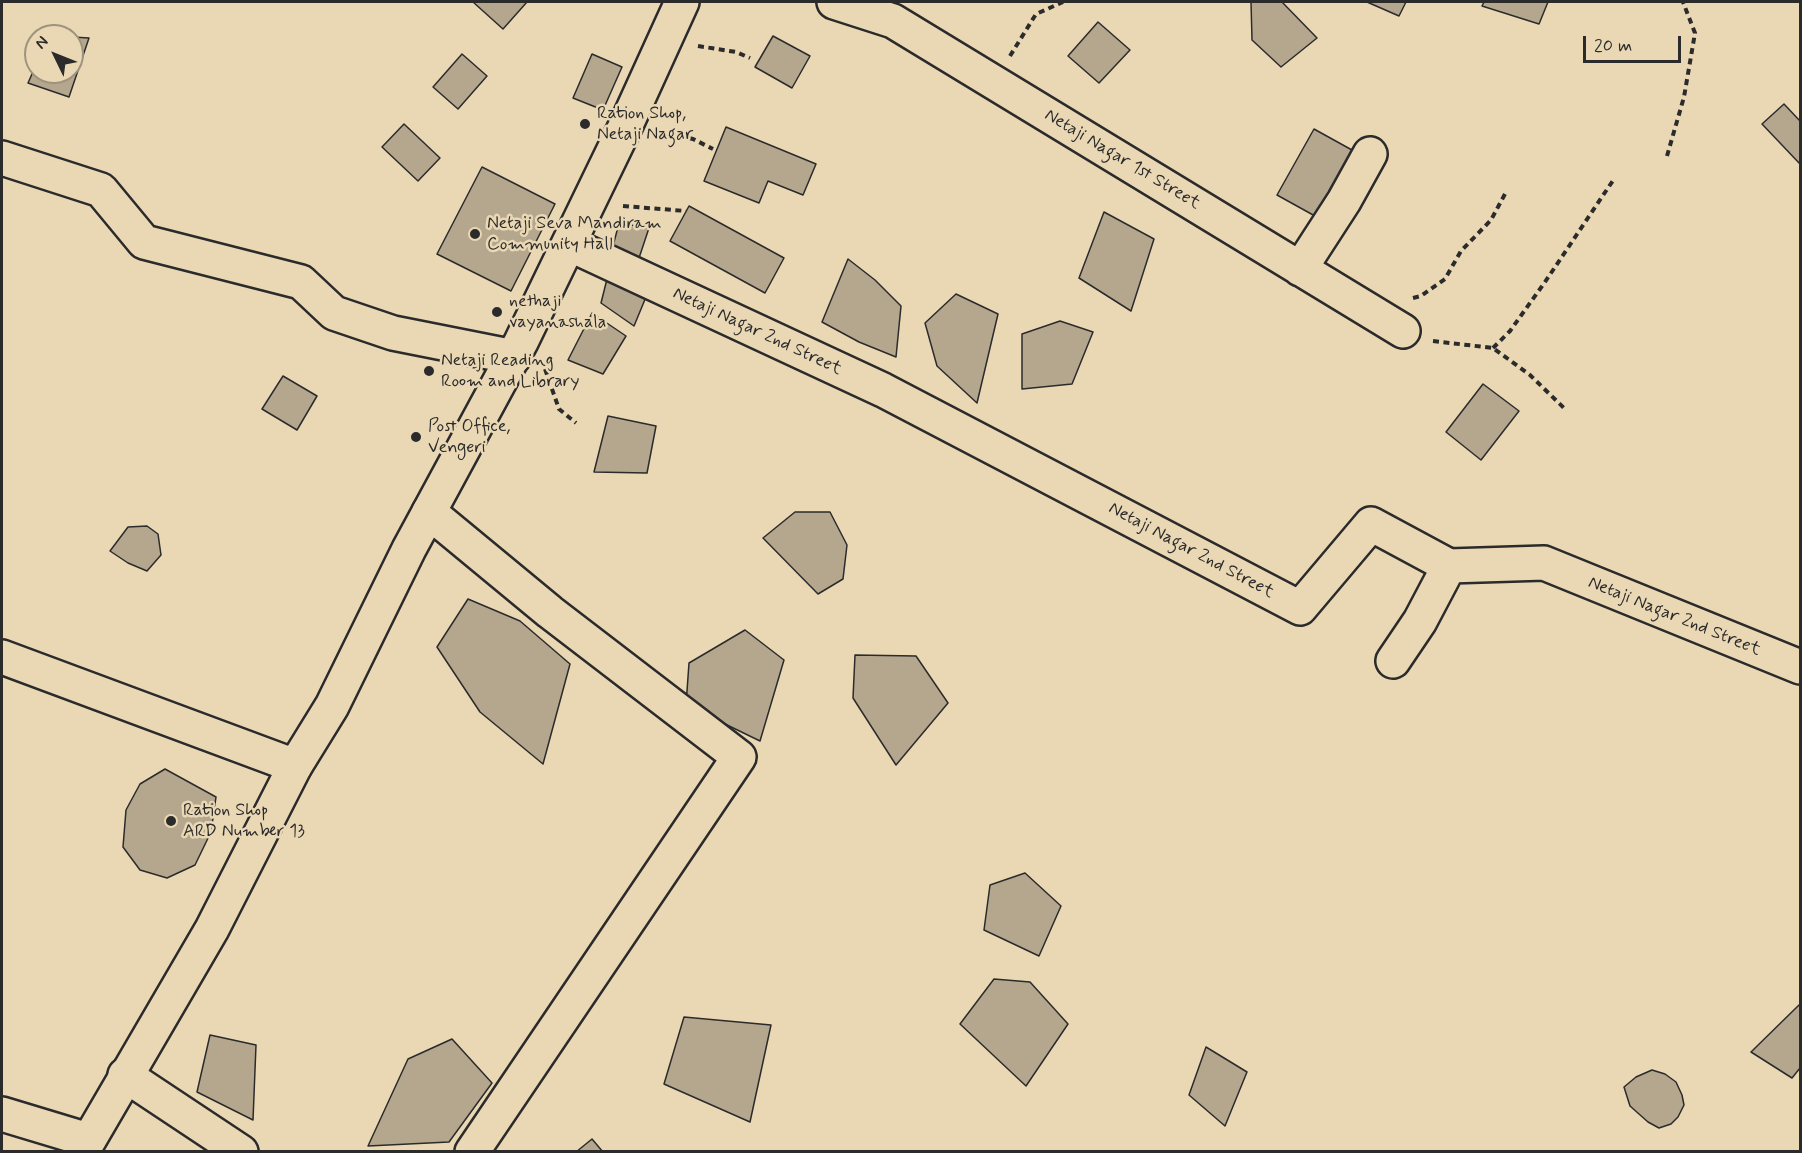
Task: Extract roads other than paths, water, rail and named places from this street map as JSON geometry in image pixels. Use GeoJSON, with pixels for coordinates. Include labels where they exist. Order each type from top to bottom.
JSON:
{"type":"FeatureCollection","features":[{"type":"Feature","properties":{"kind":"street"},"geometry":{"type":"LineString","coordinates":[[2,1114],[85,1146],[212,929],[295,766],[332,706],[408,549],[517,350],[626,125],[682,2]]}},
{"type":"Feature","properties":{"kind":"street","name":"Netaji Nagar 1st Street"},"geometry":{"type":"LineString","coordinates":[[834,2],[893,21],[1403,332]]}},
{"type":"Feature","properties":{"kind":"street"},"geometry":{"type":"LineString","coordinates":[[1300,269],[1344,201],[1370,154]]}},
{"type":"Feature","properties":{"kind":"street"},"geometry":{"type":"LineString","coordinates":[[2,158],[101,190],[144,242],[301,282],[334,313],[393,333],[517,350]]}},
{"type":"Feature","properties":{"kind":"street","name":"Netaji Nagar 2nd Street"},"geometry":{"type":"LineString","coordinates":[[568,244],[883,390],[1300,608],[1371,524],[1449,566],[1544,563],[1800,667]]}},
{"type":"Feature","properties":{"kind":"street"},"geometry":{"type":"LineString","coordinates":[[429,512],[550,612],[739,757],[472,1152]]}},
{"type":"Feature","properties":{"kind":"street"},"geometry":{"type":"LineString","coordinates":[[1393,661],[1420,621],[1449,566]]}},
{"type":"Feature","properties":{"kind":"street"},"geometry":{"type":"LineString","coordinates":[[2,657],[295,766]]}},
{"type":"Feature","properties":{"kind":"street"},"geometry":{"type":"LineString","coordinates":[[125,1075],[241,1152]]}},
{"type":"Feature","properties":{"kind":"place","name":"Ration Shop, Netaji Nagar"},"geometry":{"type":"Point","coordinates":[585,124]}},
{"type":"Feature","properties":{"kind":"place","name":"Netaji Seva Mandiram Community Hall"},"geometry":{"type":"Point","coordinates":[475,234]}},
{"type":"Feature","properties":{"kind":"place","name":"nethaji vayanashala"},"geometry":{"type":"Point","coordinates":[497,312]}},
{"type":"Feature","properties":{"kind":"place","name":"Netaji Reading Room and Library"},"geometry":{"type":"Point","coordinates":[429,371]}},
{"type":"Feature","properties":{"kind":"place","name":"Post Office, Vengeri"},"geometry":{"type":"Point","coordinates":[416,437]}},
{"type":"Feature","properties":{"kind":"place","name":"Ration Shop ARD Number 13"},"geometry":{"type":"Point","coordinates":[171,821]}}]}
